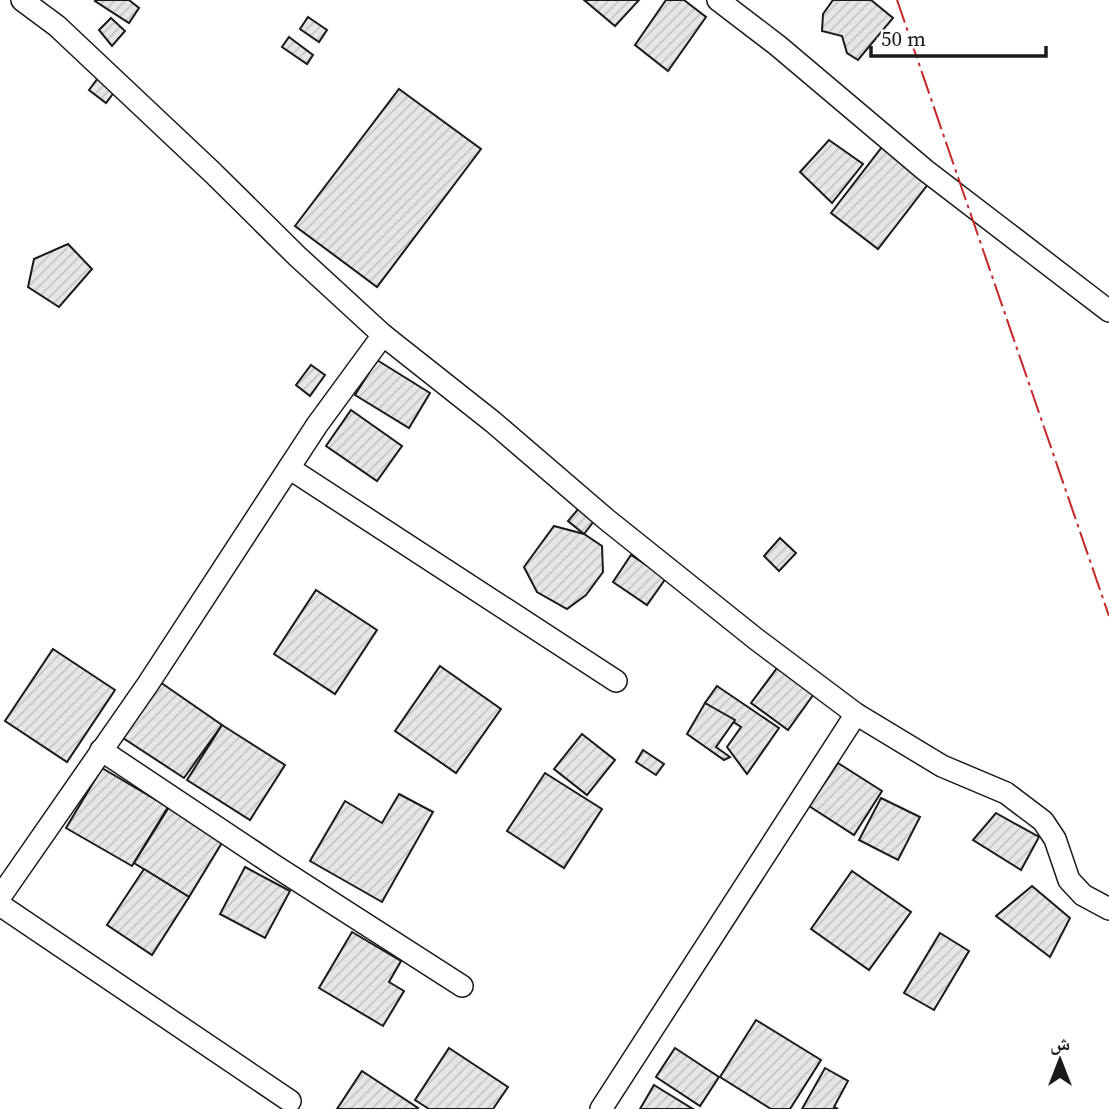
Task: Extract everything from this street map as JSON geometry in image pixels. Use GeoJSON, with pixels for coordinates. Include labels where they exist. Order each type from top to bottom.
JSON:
{"type":"FeatureCollection","features":[{"type":"Feature","properties":{"kind":"street"},"geometry":{"type":"LineString","coordinates":[[22,0],[57,26],[383,335],[493,422],[627,537],[856,714],[942,766],[1006,793],[1043,821],[1055,839],[1069,880],[1083,895],[1109,909]]}},
{"type":"Feature","properties":{"kind":"street"},"geometry":{"type":"LineString","coordinates":[[718,0],[777,45],[925,170],[1109,311]]}},
{"type":"Feature","properties":{"kind":"street"},"geometry":{"type":"LineString","coordinates":[[0,897],[148,684],[317,425],[383,335]]}},
{"type":"Feature","properties":{"kind":"street"},"geometry":{"type":"LineString","coordinates":[[289,468],[615,681]]}},
{"type":"Feature","properties":{"kind":"street"},"geometry":{"type":"LineString","coordinates":[[601,1109],[856,714]]}},
{"type":"Feature","properties":{"kind":"street"},"geometry":{"type":"LineString","coordinates":[[102,750],[275,866],[462,986]]}},
{"type":"Feature","properties":{"kind":"street"},"geometry":{"type":"LineString","coordinates":[[0,905],[290,1101]]}},
{"type":"Feature","properties":{"kind":"building"},"geometry":{"type":"Polygon","coordinates":[[[96,0],[129,0],[139,8],[129,23],[96,0]]]}},
{"type":"Feature","properties":{"kind":"building"},"geometry":{"type":"Polygon","coordinates":[[[584,0],[639,0],[615,26],[584,0]]]}},
{"type":"Feature","properties":{"kind":"building"},"geometry":{"type":"Polygon","coordinates":[[[666,0],[684,0],[706,17],[668,71],[635,45],[666,0]]]}},
{"type":"Feature","properties":{"kind":"building"},"geometry":{"type":"Polygon","coordinates":[[[833,0],[871,0],[893,18],[858,60],[847,53],[842,36],[822,31],[823,14],[833,0]]]}},
{"type":"Feature","properties":{"kind":"building"},"geometry":{"type":"Polygon","coordinates":[[[308,17],[327,30],[319,42],[300,29],[308,17]]]}},
{"type":"Feature","properties":{"kind":"building"},"geometry":{"type":"Polygon","coordinates":[[[111,18],[125,31],[112,46],[99,30],[111,18]]]}},
{"type":"Feature","properties":{"kind":"building"},"geometry":{"type":"Polygon","coordinates":[[[289,37],[313,55],[307,64],[282,47],[289,37]]]}},
{"type":"Feature","properties":{"kind":"building"},"geometry":{"type":"Polygon","coordinates":[[[98,78],[115,91],[106,103],[89,90],[98,78]]]}},
{"type":"Feature","properties":{"kind":"building"},"geometry":{"type":"Polygon","coordinates":[[[399,89],[481,149],[377,287],[295,226],[399,89]]]}},
{"type":"Feature","properties":{"kind":"building"},"geometry":{"type":"Polygon","coordinates":[[[829,140],[863,164],[832,203],[800,172],[829,140]]]}},
{"type":"Feature","properties":{"kind":"building"},"geometry":{"type":"Polygon","coordinates":[[[882,147],[929,183],[878,249],[831,213],[882,147]]]}},
{"type":"Feature","properties":{"kind":"building"},"geometry":{"type":"Polygon","coordinates":[[[68,244],[92,269],[59,307],[28,287],[34,259],[68,244]]]}},
{"type":"Feature","properties":{"kind":"building"},"geometry":{"type":"Polygon","coordinates":[[[377,360],[430,393],[409,428],[355,395],[377,360]]]}},
{"type":"Feature","properties":{"kind":"building"},"geometry":{"type":"Polygon","coordinates":[[[311,365],[325,375],[310,396],[296,385],[311,365]]]}},
{"type":"Feature","properties":{"kind":"building"},"geometry":{"type":"Polygon","coordinates":[[[351,410],[402,446],[377,481],[326,446],[351,410]]]}},
{"type":"Feature","properties":{"kind":"building"},"geometry":{"type":"Polygon","coordinates":[[[579,508],[594,521],[584,534],[568,521],[579,508]]]}},
{"type":"Feature","properties":{"kind":"building"},"geometry":{"type":"Polygon","coordinates":[[[554,526],[584,534],[602,546],[603,572],[586,595],[567,609],[537,592],[524,567],[554,526]]]}},
{"type":"Feature","properties":{"kind":"building"},"geometry":{"type":"Polygon","coordinates":[[[780,538],[796,553],[779,571],[764,556],[780,538]]]}},
{"type":"Feature","properties":{"kind":"building"},"geometry":{"type":"Polygon","coordinates":[[[631,555],[666,578],[647,605],[613,582],[631,555]]]}},
{"type":"Feature","properties":{"kind":"building"},"geometry":{"type":"Polygon","coordinates":[[[316,590],[377,630],[335,694],[274,654],[316,590]]]}},
{"type":"Feature","properties":{"kind":"building"},"geometry":{"type":"Polygon","coordinates":[[[53,649],[115,690],[67,762],[5,721],[53,649]]]}},
{"type":"Feature","properties":{"kind":"building"},"geometry":{"type":"Polygon","coordinates":[[[780,664],[816,691],[788,730],[751,703],[780,664]]]}},
{"type":"Feature","properties":{"kind":"building"},"geometry":{"type":"Polygon","coordinates":[[[440,666],[501,709],[456,773],[395,731],[440,666]]]}},
{"type":"Feature","properties":{"kind":"building"},"geometry":{"type":"Polygon","coordinates":[[[160,682],[222,725],[184,778],[123,738],[160,682]]]}},
{"type":"Feature","properties":{"kind":"building"},"geometry":{"type":"Polygon","coordinates":[[[717,686],[779,728],[747,774],[727,747],[741,727],[705,703],[717,686]]]}},
{"type":"Feature","properties":{"kind":"building"},"geometry":{"type":"Polygon","coordinates":[[[705,703],[735,720],[716,747],[730,757],[724,760],[687,734],[705,703]]]}},
{"type":"Feature","properties":{"kind":"building"},"geometry":{"type":"Polygon","coordinates":[[[222,725],[285,765],[250,820],[187,780],[222,725]]]}},
{"type":"Feature","properties":{"kind":"building"},"geometry":{"type":"Polygon","coordinates":[[[582,734],[615,760],[587,795],[554,769],[582,734]]]}},
{"type":"Feature","properties":{"kind":"building"},"geometry":{"type":"Polygon","coordinates":[[[643,750],[664,764],[656,775],[636,762],[643,750]]]}},
{"type":"Feature","properties":{"kind":"building"},"geometry":{"type":"Polygon","coordinates":[[[838,763],[882,791],[854,835],[809,806],[838,763]]]}},
{"type":"Feature","properties":{"kind":"building"},"geometry":{"type":"Polygon","coordinates":[[[102,768],[168,807],[132,866],[66,828],[102,768]]]}},
{"type":"Feature","properties":{"kind":"building"},"geometry":{"type":"Polygon","coordinates":[[[545,773],[602,809],[564,868],[507,831],[545,773]]]}},
{"type":"Feature","properties":{"kind":"building"},"geometry":{"type":"Polygon","coordinates":[[[399,794],[433,812],[382,902],[310,861],[345,801],[382,823],[399,794]]]}},
{"type":"Feature","properties":{"kind":"building"},"geometry":{"type":"Polygon","coordinates":[[[881,798],[920,817],[898,860],[859,840],[881,798]]]}},
{"type":"Feature","properties":{"kind":"building"},"geometry":{"type":"Polygon","coordinates":[[[169,807],[223,841],[189,897],[134,863],[169,807]]]}},
{"type":"Feature","properties":{"kind":"building"},"geometry":{"type":"Polygon","coordinates":[[[996,813],[1039,837],[1021,870],[973,840],[996,813]]]}},
{"type":"Feature","properties":{"kind":"building"},"geometry":{"type":"Polygon","coordinates":[[[245,867],[290,891],[265,938],[220,914],[245,867]]]}},
{"type":"Feature","properties":{"kind":"building"},"geometry":{"type":"Polygon","coordinates":[[[144,869],[189,897],[152,955],[107,925],[144,869]]]}},
{"type":"Feature","properties":{"kind":"building"},"geometry":{"type":"Polygon","coordinates":[[[852,871],[911,912],[869,970],[811,929],[852,871]]]}},
{"type":"Feature","properties":{"kind":"building"},"geometry":{"type":"Polygon","coordinates":[[[1032,886],[1070,918],[1050,957],[996,916],[1032,886]]]}},
{"type":"Feature","properties":{"kind":"building"},"geometry":{"type":"Polygon","coordinates":[[[352,932],[401,961],[389,982],[404,991],[383,1026],[319,988],[352,932]]]}},
{"type":"Feature","properties":{"kind":"building"},"geometry":{"type":"Polygon","coordinates":[[[940,933],[969,951],[934,1010],[904,993],[940,933]]]}},
{"type":"Feature","properties":{"kind":"building"},"geometry":{"type":"Polygon","coordinates":[[[756,1020],[821,1060],[790,1109],[771,1109],[720,1077],[756,1020]]]}},
{"type":"Feature","properties":{"kind":"building"},"geometry":{"type":"Polygon","coordinates":[[[449,1048],[508,1087],[493,1109],[429,1109],[415,1100],[449,1048]]]}},
{"type":"Feature","properties":{"kind":"building"},"geometry":{"type":"Polygon","coordinates":[[[675,1048],[719,1077],[700,1106],[656,1077],[675,1048]]]}},
{"type":"Feature","properties":{"kind":"building"},"geometry":{"type":"Polygon","coordinates":[[[825,1068],[848,1081],[834,1107],[838,1109],[802,1109],[825,1068]]]}},
{"type":"Feature","properties":{"kind":"building"},"geometry":{"type":"Polygon","coordinates":[[[362,1071],[418,1108],[337,1109],[362,1071]]]}},
{"type":"Feature","properties":{"kind":"building"},"geometry":{"type":"Polygon","coordinates":[[[654,1085],[693,1109],[640,1109],[654,1085]]]}},
{"type":"Feature","properties":{"kind":"power"},"geometry":{"type":"LineString","coordinates":[[897,0],[1109,616]]}}]}
